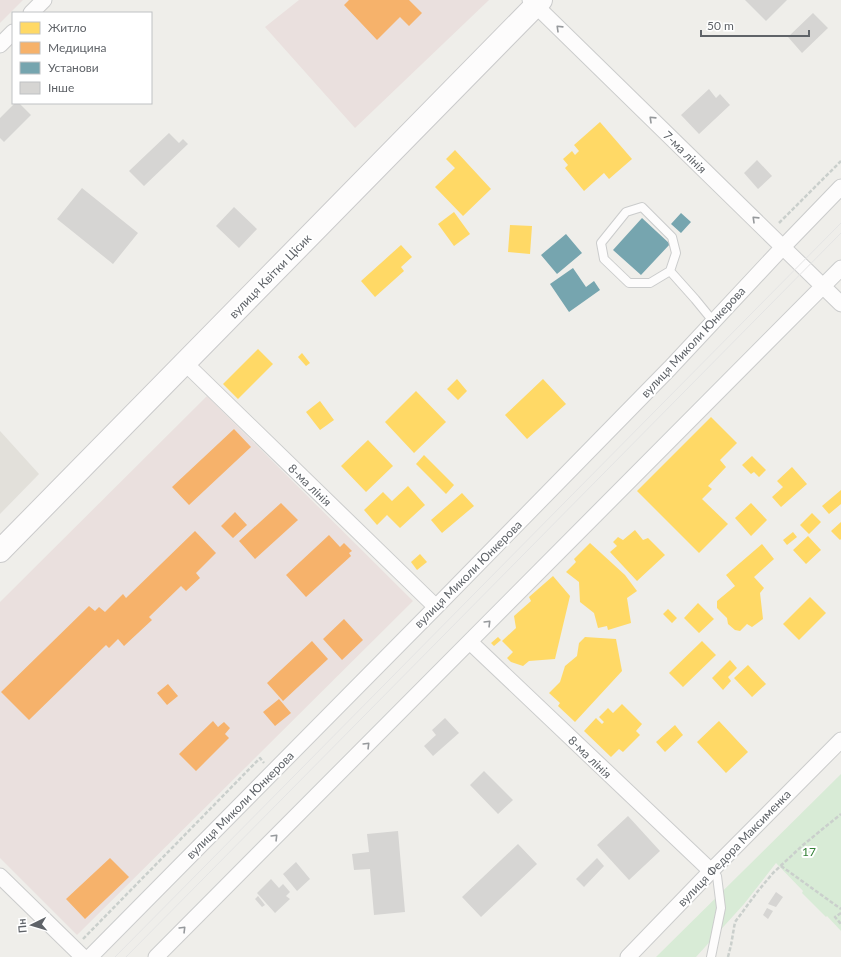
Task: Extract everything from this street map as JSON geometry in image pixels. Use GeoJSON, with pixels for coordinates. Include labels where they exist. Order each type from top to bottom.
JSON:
{"type":"FeatureCollection","features":[{"type":"Feature","properties":{"kind":"street"},"geometry":{"type":"LineString","coordinates":[[32,12],[44,0]]}},
{"type":"Feature","properties":{"kind":"street","name":"7-ма лінія"},"geometry":{"type":"LineString","coordinates":[[535,2],[841,304]]}},
{"type":"Feature","properties":{"kind":"street","name":"вулиця Квітки Цісик"},"geometry":{"type":"LineString","coordinates":[[0,551],[185,363],[535,2]]}},
{"type":"Feature","properties":{"kind":"street"},"geometry":{"type":"LineString","coordinates":[[0,45],[12,33]]}},
{"type":"Feature","properties":{"kind":"street","name":"вулиця Миколи Юнкерова"},"geometry":{"type":"LineString","coordinates":[[90,957],[665,374],[713,321],[841,187]]}},
{"type":"Feature","properties":{"kind":"street"},"geometry":{"type":"LineString","coordinates":[[156,957],[841,268]]}},
{"type":"Feature","properties":{"kind":"street","name":"8-ма лінія"},"geometry":{"type":"LineString","coordinates":[[185,363],[436,607]]}},
{"type":"Feature","properties":{"kind":"street","name":"8-ма лінія"},"geometry":{"type":"LineString","coordinates":[[470,642],[711,871]]}},
{"type":"Feature","properties":{"kind":"street","name":"вулиця Федора Максименка"},"geometry":{"type":"LineString","coordinates":[[628,957],[841,740]]}},
{"type":"Feature","properties":{"kind":"street"},"geometry":{"type":"LineString","coordinates":[[0,876],[78,952]]}},
{"type":"Feature","properties":{"kind":"lane"},"geometry":{"type":"LineString","coordinates":[[642,207],[672,236],[676,253],[670,271],[650,282],[629,283],[604,259],[601,243],[626,212],[642,207]]}},
{"type":"Feature","properties":{"kind":"lane"},"geometry":{"type":"LineString","coordinates":[[670,271],[713,321]]}},
{"type":"Feature","properties":{"kind":"lane"},"geometry":{"type":"LineString","coordinates":[[710,957],[721,908],[717,876],[711,871]]}},
{"type":"Feature","properties":{"kind":"path"},"geometry":{"type":"LineString","coordinates":[[78,952],[260,758],[272,772]]}},
{"type":"Feature","properties":{"kind":"path"},"geometry":{"type":"LineString","coordinates":[[728,957],[735,922],[758,891],[773,873],[804,844],[840,815]]}},
{"type":"Feature","properties":{"kind":"path"},"geometry":{"type":"LineString","coordinates":[[781,866],[841,911],[835,917],[841,924]]}},
{"type":"Feature","properties":{"kind":"shaded area"},"geometry":{"type":"Polygon","coordinates":[[[0,0],[23,0],[0,23],[0,0]]]}},
{"type":"Feature","properties":{"kind":"shaded area"},"geometry":{"type":"Polygon","coordinates":[[[299,0],[489,0],[355,128],[265,27],[299,0]]]}},
{"type":"Feature","properties":{"kind":"shaded area"},"geometry":{"type":"Polygon","coordinates":[[[207,396],[413,601],[77,935],[0,858],[0,602],[207,396]]]}},
{"type":"Feature","properties":{"kind":"shaded area"},"geometry":{"type":"Polygon","coordinates":[[[0,431],[39,474],[0,514],[0,431]]]}},
{"type":"Feature","properties":{"kind":"green space","name":"17"},"geometry":{"type":"Polygon","coordinates":[[[841,774],[841,931],[802,893],[803,891],[776,863],[744,904],[696,957],[656,957],[841,774]]]}},
{"type":"Feature","properties":{"kind":"building: Житло"},"geometry":{"type":"Polygon","coordinates":[[[600,122],[632,159],[609,179],[604,173],[584,191],[565,168],[568,165],[563,159],[572,151],[575,155],[579,151],[574,145],[600,122]]]}},
{"type":"Feature","properties":{"kind":"building: Житло"},"geometry":{"type":"Polygon","coordinates":[[[455,150],[491,189],[463,216],[435,187],[455,168],[446,159],[455,150]]]}},
{"type":"Feature","properties":{"kind":"building: Житло"},"geometry":{"type":"Polygon","coordinates":[[[454,212],[470,234],[454,246],[438,224],[454,212]]]}},
{"type":"Feature","properties":{"kind":"building: Житло"},"geometry":{"type":"Polygon","coordinates":[[[510,225],[532,226],[530,254],[508,252],[510,225]]]}},
{"type":"Feature","properties":{"kind":"building: Житло"},"geometry":{"type":"Polygon","coordinates":[[[401,245],[412,257],[401,267],[404,271],[375,297],[361,281],[401,245]]]}},
{"type":"Feature","properties":{"kind":"building: Житло"},"geometry":{"type":"Polygon","coordinates":[[[258,349],[273,364],[238,399],[223,384],[258,349]]]}},
{"type":"Feature","properties":{"kind":"building: Житло"},"geometry":{"type":"Polygon","coordinates":[[[302,353],[310,363],[306,366],[298,357],[302,353]]]}},
{"type":"Feature","properties":{"kind":"building: Житло"},"geometry":{"type":"Polygon","coordinates":[[[457,379],[467,391],[458,400],[447,389],[457,379]]]}},
{"type":"Feature","properties":{"kind":"building: Житло"},"geometry":{"type":"Polygon","coordinates":[[[543,379],[566,404],[527,439],[505,415],[543,379]]]}},
{"type":"Feature","properties":{"kind":"building: Житло"},"geometry":{"type":"Polygon","coordinates":[[[416,391],[446,422],[414,453],[385,422],[416,391]]]}},
{"type":"Feature","properties":{"kind":"building: Житло"},"geometry":{"type":"Polygon","coordinates":[[[320,401],[334,420],[320,430],[306,412],[320,401]]]}},
{"type":"Feature","properties":{"kind":"building: Житло"},"geometry":{"type":"Polygon","coordinates":[[[711,417],[737,443],[720,460],[726,467],[708,486],[712,489],[702,499],[728,524],[699,553],[637,491],[711,417]]]}},
{"type":"Feature","properties":{"kind":"building: Житло"},"geometry":{"type":"Polygon","coordinates":[[[368,440],[393,466],[366,492],[341,466],[368,440]]]}},
{"type":"Feature","properties":{"kind":"building: Житло"},"geometry":{"type":"Polygon","coordinates":[[[424,455],[454,485],[446,494],[416,464],[424,455]]]}},
{"type":"Feature","properties":{"kind":"building: Житло"},"geometry":{"type":"Polygon","coordinates":[[[752,456],[766,470],[759,477],[754,472],[751,474],[742,465],[752,456]]]}},
{"type":"Feature","properties":{"kind":"building: Житло"},"geometry":{"type":"Polygon","coordinates":[[[792,467],[807,484],[781,507],[772,497],[783,487],[777,481],[792,467]]]}},
{"type":"Feature","properties":{"kind":"building: Житло"},"geometry":{"type":"Polygon","coordinates":[[[408,486],[425,505],[400,528],[387,515],[377,525],[364,510],[383,492],[392,501],[408,486]]]}},
{"type":"Feature","properties":{"kind":"building: Житло"},"geometry":{"type":"Polygon","coordinates":[[[841,490],[841,504],[829,514],[822,506],[841,490]]]}},
{"type":"Feature","properties":{"kind":"building: Житло"},"geometry":{"type":"Polygon","coordinates":[[[462,493],[474,506],[442,533],[431,520],[462,493]]]}},
{"type":"Feature","properties":{"kind":"building: Житло"},"geometry":{"type":"Polygon","coordinates":[[[751,503],[767,520],[751,536],[735,518],[751,503]]]}},
{"type":"Feature","properties":{"kind":"building: Житло"},"geometry":{"type":"Polygon","coordinates":[[[812,513],[821,522],[809,534],[800,525],[812,513]]]}},
{"type":"Feature","properties":{"kind":"building: Житло"},"geometry":{"type":"Polygon","coordinates":[[[841,522],[841,539],[840,540],[831,531],[841,522]]]}},
{"type":"Feature","properties":{"kind":"building: Житло"},"geometry":{"type":"Polygon","coordinates":[[[635,530],[643,540],[648,538],[665,555],[637,581],[610,552],[617,546],[613,542],[618,537],[623,540],[635,530]]]}},
{"type":"Feature","properties":{"kind":"building: Житло"},"geometry":{"type":"Polygon","coordinates":[[[793,532],[797,537],[787,545],[783,540],[793,532]]]}},
{"type":"Feature","properties":{"kind":"building: Житло"},"geometry":{"type":"Polygon","coordinates":[[[808,536],[821,550],[806,564],[793,550],[808,536]]]}},
{"type":"Feature","properties":{"kind":"building: Житло"},"geometry":{"type":"Polygon","coordinates":[[[590,543],[625,575],[637,591],[627,598],[631,623],[608,630],[607,626],[598,628],[594,613],[580,602],[579,582],[566,572],[576,562],[574,559],[590,543]]]}},
{"type":"Feature","properties":{"kind":"building: Житло"},"geometry":{"type":"Polygon","coordinates":[[[762,544],[774,559],[754,577],[764,588],[760,593],[763,619],[752,627],[747,624],[740,631],[735,630],[728,624],[727,618],[717,608],[717,601],[735,586],[726,575],[762,544]]]}},
{"type":"Feature","properties":{"kind":"building: Житло"},"geometry":{"type":"Polygon","coordinates":[[[420,554],[427,562],[417,570],[411,562],[420,554]]]}},
{"type":"Feature","properties":{"kind":"building: Житло"},"geometry":{"type":"Polygon","coordinates":[[[553,576],[570,596],[555,659],[529,661],[523,666],[511,662],[507,658],[513,652],[502,641],[516,628],[514,616],[531,601],[529,597],[553,576]]]}},
{"type":"Feature","properties":{"kind":"building: Житло"},"geometry":{"type":"Polygon","coordinates":[[[810,597],[826,613],[799,640],[783,624],[810,597]]]}},
{"type":"Feature","properties":{"kind":"building: Житло"},"geometry":{"type":"Polygon","coordinates":[[[698,603],[714,619],[699,633],[684,618],[698,603]]]}},
{"type":"Feature","properties":{"kind":"building: Житло"},"geometry":{"type":"Polygon","coordinates":[[[668,609],[677,618],[672,623],[663,614],[668,609]]]}},
{"type":"Feature","properties":{"kind":"building: Житло"},"geometry":{"type":"Polygon","coordinates":[[[498,637],[501,640],[494,646],[491,643],[498,637]]]}},
{"type":"Feature","properties":{"kind":"building: Житло"},"geometry":{"type":"Polygon","coordinates":[[[585,637],[616,639],[622,671],[575,722],[558,706],[560,703],[549,693],[560,682],[565,666],[577,656],[579,643],[585,637]]]}},
{"type":"Feature","properties":{"kind":"building: Житло"},"geometry":{"type":"Polygon","coordinates":[[[702,641],[716,655],[683,687],[669,673],[702,641]]]}},
{"type":"Feature","properties":{"kind":"building: Житло"},"geometry":{"type":"Polygon","coordinates":[[[730,660],[737,668],[728,677],[731,681],[723,690],[712,678],[730,660]]]}},
{"type":"Feature","properties":{"kind":"building: Житло"},"geometry":{"type":"Polygon","coordinates":[[[748,665],[766,684],[752,697],[734,678],[748,665]]]}},
{"type":"Feature","properties":{"kind":"building: Житло"},"geometry":{"type":"Polygon","coordinates":[[[622,704],[642,724],[636,731],[640,735],[623,752],[619,749],[611,757],[584,731],[596,718],[602,724],[604,722],[599,717],[608,708],[613,713],[622,704]]]}},
{"type":"Feature","properties":{"kind":"building: Житло"},"geometry":{"type":"Polygon","coordinates":[[[719,721],[748,752],[726,773],[697,742],[719,721]]]}},
{"type":"Feature","properties":{"kind":"building: Житло"},"geometry":{"type":"Polygon","coordinates":[[[675,725],[683,735],[665,752],[656,742],[675,725]]]}},
{"type":"Feature","properties":{"kind":"building: Медицина"},"geometry":{"type":"Polygon","coordinates":[[[349,0],[409,0],[422,13],[409,26],[400,17],[377,40],[344,5],[349,0]]]}},
{"type":"Feature","properties":{"kind":"building: Медицина"},"geometry":{"type":"Polygon","coordinates":[[[234,429],[251,447],[189,505],[172,487],[234,429]]]}},
{"type":"Feature","properties":{"kind":"building: Медицина"},"geometry":{"type":"Polygon","coordinates":[[[281,503],[298,520],[255,559],[239,541],[281,503]]]}},
{"type":"Feature","properties":{"kind":"building: Медицина"},"geometry":{"type":"Polygon","coordinates":[[[235,512],[247,525],[233,538],[221,526],[235,512]]]}},
{"type":"Feature","properties":{"kind":"building: Медицина"},"geometry":{"type":"Polygon","coordinates":[[[195,531],[216,553],[196,573],[200,578],[186,591],[181,586],[149,617],[152,620],[124,646],[118,639],[109,648],[106,645],[29,720],[1,692],[89,606],[95,611],[99,607],[105,612],[123,594],[126,598],[195,531]]]}},
{"type":"Feature","properties":{"kind":"building: Медицина"},"geometry":{"type":"Polygon","coordinates":[[[329,535],[340,547],[344,543],[352,551],[349,553],[351,556],[306,597],[286,575],[329,535]]]}},
{"type":"Feature","properties":{"kind":"building: Медицина"},"geometry":{"type":"Polygon","coordinates":[[[344,619],[363,640],[342,660],[323,639],[344,619]]]}},
{"type":"Feature","properties":{"kind":"building: Медицина"},"geometry":{"type":"Polygon","coordinates":[[[312,641],[328,659],[283,701],[267,683],[312,641]]]}},
{"type":"Feature","properties":{"kind":"building: Медицина"},"geometry":{"type":"Polygon","coordinates":[[[168,684],[178,696],[167,705],[157,693],[168,684]]]}},
{"type":"Feature","properties":{"kind":"building: Медицина"},"geometry":{"type":"Polygon","coordinates":[[[279,699],[291,713],[275,726],[263,712],[279,699]]]}},
{"type":"Feature","properties":{"kind":"building: Медицина"},"geometry":{"type":"Polygon","coordinates":[[[213,721],[218,727],[224,722],[230,728],[225,734],[229,738],[196,771],[179,754],[213,721]]]}},
{"type":"Feature","properties":{"kind":"building: Медицина"},"geometry":{"type":"Polygon","coordinates":[[[110,858],[129,877],[85,919],[66,899],[110,858]]]}},
{"type":"Feature","properties":{"kind":"building: Установи"},"geometry":{"type":"Polygon","coordinates":[[[681,213],[691,222],[681,233],[671,224],[681,213]]]}},
{"type":"Feature","properties":{"kind":"building: Установи"},"geometry":{"type":"Polygon","coordinates":[[[642,218],[670,244],[641,275],[613,250],[642,218]]]}},
{"type":"Feature","properties":{"kind":"building: Установи"},"geometry":{"type":"Polygon","coordinates":[[[566,234],[582,253],[557,274],[541,255],[566,234]]]}},
{"type":"Feature","properties":{"kind":"building: Установи"},"geometry":{"type":"Polygon","coordinates":[[[573,268],[586,287],[594,281],[600,290],[569,312],[550,284],[573,268]]]}},
{"type":"Feature","properties":{"kind":"building: Інше"},"geometry":{"type":"Polygon","coordinates":[[[745,0],[787,0],[766,21],[745,0]]]}},
{"type":"Feature","properties":{"kind":"building: Інше"},"geometry":{"type":"Polygon","coordinates":[[[813,13],[828,28],[802,53],[788,37],[813,13]]]}},
{"type":"Feature","properties":{"kind":"building: Інше"},"geometry":{"type":"Polygon","coordinates":[[[709,89],[716,98],[720,94],[730,105],[699,134],[681,115],[709,89]]]}},
{"type":"Feature","properties":{"kind":"building: Інше"},"geometry":{"type":"Polygon","coordinates":[[[14,104],[20,104],[31,115],[4,142],[0,138],[0,118],[14,104]]]}},
{"type":"Feature","properties":{"kind":"building: Інше"},"geometry":{"type":"Polygon","coordinates":[[[169,133],[179,143],[183,139],[188,144],[144,186],[129,171],[169,133]]]}},
{"type":"Feature","properties":{"kind":"building: Інше"},"geometry":{"type":"Polygon","coordinates":[[[757,160],[772,176],[758,189],[744,173],[757,160]]]}},
{"type":"Feature","properties":{"kind":"building: Інше"},"geometry":{"type":"Polygon","coordinates":[[[82,188],[138,233],[113,264],[57,219],[82,188]]]}},
{"type":"Feature","properties":{"kind":"building: Інше"},"geometry":{"type":"Polygon","coordinates":[[[234,207],[257,229],[239,248],[216,226],[234,207]]]}},
{"type":"Feature","properties":{"kind":"building: Інше"},"geometry":{"type":"Polygon","coordinates":[[[445,718],[459,733],[433,756],[424,746],[436,735],[432,730],[445,718]]]}},
{"type":"Feature","properties":{"kind":"building: Інше"},"geometry":{"type":"Polygon","coordinates":[[[484,771],[513,800],[498,814],[470,785],[484,771]]]}},
{"type":"Feature","properties":{"kind":"building: Інше"},"geometry":{"type":"Polygon","coordinates":[[[628,816],[660,851],[629,880],[597,845],[628,816]]]}},
{"type":"Feature","properties":{"kind":"building: Інше"},"geometry":{"type":"Polygon","coordinates":[[[398,831],[405,912],[374,915],[370,869],[354,870],[352,854],[369,852],[367,834],[398,831]]]}},
{"type":"Feature","properties":{"kind":"building: Інше"},"geometry":{"type":"Polygon","coordinates":[[[518,844],[537,864],[481,917],[462,897],[518,844]]]}},
{"type":"Feature","properties":{"kind":"building: Інше"},"geometry":{"type":"Polygon","coordinates":[[[597,858],[604,866],[584,887],[576,879],[597,858]]]}},
{"type":"Feature","properties":{"kind":"building: Інше"},"geometry":{"type":"Polygon","coordinates":[[[296,862],[310,879],[297,891],[283,874],[296,862]]]}},
{"type":"Feature","properties":{"kind":"building: Інше"},"geometry":{"type":"Polygon","coordinates":[[[271,879],[279,888],[283,884],[290,892],[286,896],[290,899],[275,913],[257,893],[271,879]]]}},
{"type":"Feature","properties":{"kind":"building: Інше"},"geometry":{"type":"Polygon","coordinates":[[[776,892],[783,897],[776,907],[768,904],[776,892]]]}},
{"type":"Feature","properties":{"kind":"building: Інше"},"geometry":{"type":"Polygon","coordinates":[[[258,896],[265,905],[262,907],[255,899],[258,896]]]}},
{"type":"Feature","properties":{"kind":"building: Інше"},"geometry":{"type":"Polygon","coordinates":[[[767,908],[773,911],[768,919],[763,915],[767,908]]]}},
{"type":"Feature","properties":{"kind":"tram line"},"geometry":{"type":"LineString","coordinates":[[115,957],[841,223]]}},
{"type":"Feature","properties":{"kind":"tram line"},"geometry":{"type":"LineString","coordinates":[[126,957],[841,233]]}}]}
